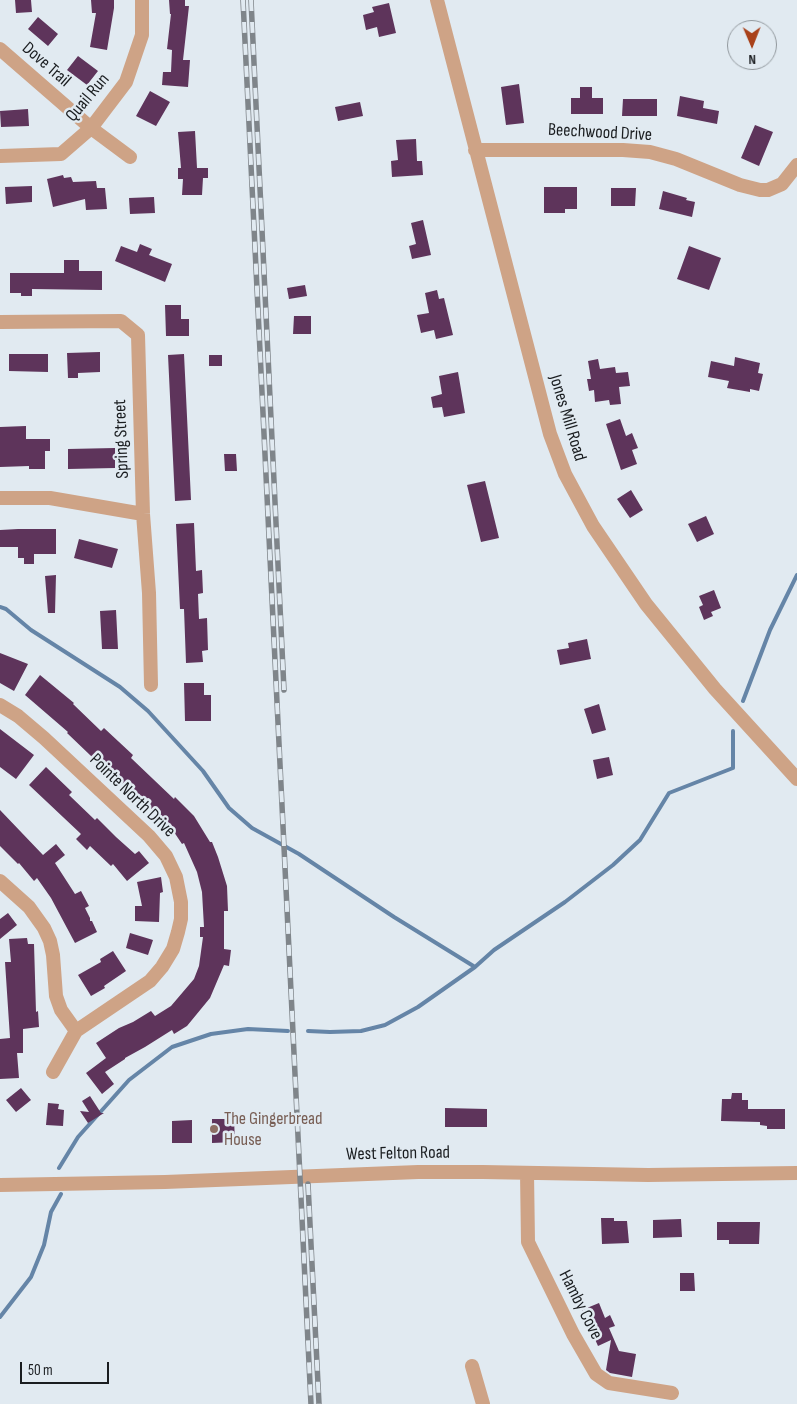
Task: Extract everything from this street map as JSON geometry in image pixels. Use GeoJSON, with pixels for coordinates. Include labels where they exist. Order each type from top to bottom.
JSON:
{"type":"FeatureCollection","features":[{"type":"Feature","properties":{"kind":"street","name":"Quail Run"},"geometry":{"type":"LineString","coordinates":[[0,156],[61,154],[91,128],[126,82],[142,35],[142,0]]}},
{"type":"Feature","properties":{"kind":"street","name":"Jones Mill Road"},"geometry":{"type":"LineString","coordinates":[[437,0],[550,434],[565,474],[578,501],[619,566],[680,647],[715,689],[797,779]]}},
{"type":"Feature","properties":{"kind":"street","name":"Dove Trail"},"geometry":{"type":"LineString","coordinates":[[0,50],[91,128],[130,157]]}},
{"type":"Feature","properties":{"kind":"street","name":"Beechwood Drive"},"geometry":{"type":"LineString","coordinates":[[475,150],[623,150],[650,152],[676,159],[760,190],[768,190],[782,184],[797,165]]}},
{"type":"Feature","properties":{"kind":"street","name":"Spring Street"},"geometry":{"type":"LineString","coordinates":[[0,322],[121,321],[138,335],[143,514],[149,593],[151,685]]}},
{"type":"Feature","properties":{"kind":"street"},"geometry":{"type":"LineString","coordinates":[[0,498],[50,498],[143,514]]}},
{"type":"Feature","properties":{"kind":"street","name":"Pointe North Drive"},"geometry":{"type":"LineString","coordinates":[[0,705],[18,716],[44,738],[149,836],[166,856],[176,877],[181,902],[181,919],[173,950],[162,967],[150,980],[76,1031],[53,1072]]}},
{"type":"Feature","properties":{"kind":"street"},"geometry":{"type":"LineString","coordinates":[[0,881],[28,908],[44,928],[50,941],[53,955],[56,996],[61,1010],[76,1031]]}},
{"type":"Feature","properties":{"kind":"street","name":"West Felton Road"},"geometry":{"type":"LineString","coordinates":[[0,1185],[165,1182],[418,1172],[648,1175],[797,1173]]}},
{"type":"Feature","properties":{"kind":"street","name":"Hamby Cove"},"geometry":{"type":"LineString","coordinates":[[527,1173],[528,1242],[572,1334],[596,1374],[609,1384],[672,1394]]}},
{"type":"Feature","properties":{"kind":"street"},"geometry":{"type":"LineString","coordinates":[[472,1366],[483,1404]]}},
{"type":"Feature","properties":{"kind":"building"},"geometry":{"type":"Polygon","coordinates":[[[15,0],[31,0],[32,12],[16,13],[15,0]]]}},
{"type":"Feature","properties":{"kind":"building"},"geometry":{"type":"Polygon","coordinates":[[[91,0],[114,0],[107,50],[90,47],[96,13],[92,13],[91,0]]]}},
{"type":"Feature","properties":{"kind":"building"},"geometry":{"type":"Polygon","coordinates":[[[169,0],[185,0],[185,6],[189,6],[183,60],[190,60],[188,87],[162,85],[163,72],[171,72],[172,50],[167,49],[171,14],[169,0]]]}},
{"type":"Feature","properties":{"kind":"building"},"geometry":{"type":"Polygon","coordinates":[[[389,3],[396,33],[379,37],[377,27],[366,30],[363,15],[374,12],[372,7],[389,3]]]}},
{"type":"Feature","properties":{"kind":"building"},"geometry":{"type":"Polygon","coordinates":[[[38,17],[58,34],[48,46],[28,29],[38,17]]]}},
{"type":"Feature","properties":{"kind":"building"},"geometry":{"type":"Polygon","coordinates":[[[78,56],[98,71],[87,85],[67,70],[78,56]]]}},
{"type":"Feature","properties":{"kind":"building"},"geometry":{"type":"Polygon","coordinates":[[[519,84],[524,123],[506,125],[501,87],[519,84]]]}},
{"type":"Feature","properties":{"kind":"building"},"geometry":{"type":"Polygon","coordinates":[[[580,87],[592,87],[592,98],[603,98],[603,114],[571,114],[571,98],[580,98],[580,87]]]}},
{"type":"Feature","properties":{"kind":"building"},"geometry":{"type":"Polygon","coordinates":[[[150,91],[170,102],[156,126],[136,116],[150,91]]]}},
{"type":"Feature","properties":{"kind":"building"},"geometry":{"type":"Polygon","coordinates":[[[680,96],[704,101],[703,108],[719,111],[717,124],[677,116],[680,96]]]}},
{"type":"Feature","properties":{"kind":"building"},"geometry":{"type":"Polygon","coordinates":[[[623,99],[657,99],[657,116],[622,116],[623,99]]]}},
{"type":"Feature","properties":{"kind":"building"},"geometry":{"type":"Polygon","coordinates":[[[360,102],[363,116],[338,121],[335,107],[360,102]]]}},
{"type":"Feature","properties":{"kind":"building"},"geometry":{"type":"Polygon","coordinates":[[[28,109],[29,126],[1,127],[0,111],[28,109]]]}},
{"type":"Feature","properties":{"kind":"building"},"geometry":{"type":"Polygon","coordinates":[[[755,125],[773,132],[759,166],[741,158],[755,125]]]}},
{"type":"Feature","properties":{"kind":"building"},"geometry":{"type":"Polygon","coordinates":[[[195,131],[197,168],[208,168],[208,178],[203,178],[202,195],[182,195],[183,179],[178,179],[178,168],[181,168],[178,132],[195,131]]]}},
{"type":"Feature","properties":{"kind":"building"},"geometry":{"type":"Polygon","coordinates":[[[416,139],[417,161],[422,161],[423,175],[392,177],[391,161],[398,160],[396,140],[416,139]]]}},
{"type":"Feature","properties":{"kind":"building"},"geometry":{"type":"Polygon","coordinates":[[[63,175],[64,178],[71,177],[73,182],[96,181],[97,188],[105,188],[107,209],[86,210],[85,199],[53,207],[47,179],[63,175]]]}},
{"type":"Feature","properties":{"kind":"building"},"geometry":{"type":"Polygon","coordinates":[[[32,186],[32,202],[6,204],[5,187],[32,186]]]}},
{"type":"Feature","properties":{"kind":"building"},"geometry":{"type":"Polygon","coordinates":[[[544,187],[577,187],[577,209],[565,209],[565,213],[544,213],[544,187]]]}},
{"type":"Feature","properties":{"kind":"building"},"geometry":{"type":"Polygon","coordinates":[[[611,188],[636,188],[635,206],[611,206],[611,188]]]}},
{"type":"Feature","properties":{"kind":"building"},"geometry":{"type":"Polygon","coordinates":[[[663,191],[695,202],[692,217],[659,209],[663,191]]]}},
{"type":"Feature","properties":{"kind":"building"},"geometry":{"type":"Polygon","coordinates":[[[154,197],[155,213],[130,214],[129,198],[154,197]]]}},
{"type":"Feature","properties":{"kind":"building"},"geometry":{"type":"Polygon","coordinates":[[[423,220],[431,255],[412,259],[409,246],[416,244],[411,223],[423,220]]]}},
{"type":"Feature","properties":{"kind":"building"},"geometry":{"type":"Polygon","coordinates":[[[140,244],[152,249],[149,255],[172,264],[165,282],[115,261],[121,246],[137,252],[140,244]]]}},
{"type":"Feature","properties":{"kind":"building"},"geometry":{"type":"Polygon","coordinates":[[[689,246],[721,258],[709,290],[677,279],[689,246]]]}},
{"type":"Feature","properties":{"kind":"building"},"geometry":{"type":"Polygon","coordinates":[[[64,260],[79,260],[79,271],[102,271],[102,290],[32,289],[32,296],[10,293],[10,273],[64,273],[64,260]]]}},
{"type":"Feature","properties":{"kind":"building"},"geometry":{"type":"Polygon","coordinates":[[[305,285],[307,296],[289,299],[287,288],[305,285]]]}},
{"type":"Feature","properties":{"kind":"building"},"geometry":{"type":"Polygon","coordinates":[[[437,290],[439,299],[444,298],[453,335],[436,339],[434,330],[421,333],[417,315],[429,313],[425,293],[437,290]]]}},
{"type":"Feature","properties":{"kind":"building"},"geometry":{"type":"Polygon","coordinates":[[[165,305],[181,305],[181,319],[189,319],[189,336],[166,336],[165,305]]]}},
{"type":"Feature","properties":{"kind":"building"},"geometry":{"type":"Polygon","coordinates":[[[294,316],[311,316],[311,334],[293,334],[294,316]]]}},
{"type":"Feature","properties":{"kind":"building"},"geometry":{"type":"Polygon","coordinates":[[[100,352],[100,372],[78,373],[78,378],[68,378],[67,353],[100,352]]]}},
{"type":"Feature","properties":{"kind":"building"},"geometry":{"type":"Polygon","coordinates":[[[9,354],[48,354],[48,372],[9,371],[9,354]]]}},
{"type":"Feature","properties":{"kind":"building"},"geometry":{"type":"Polygon","coordinates":[[[184,354],[191,500],[175,501],[168,355],[184,354]]]}},
{"type":"Feature","properties":{"kind":"building"},"geometry":{"type":"Polygon","coordinates":[[[209,355],[222,355],[222,366],[209,366],[209,355]]]}},
{"type":"Feature","properties":{"kind":"building"},"geometry":{"type":"Polygon","coordinates":[[[735,357],[760,363],[758,373],[763,374],[759,391],[750,389],[750,392],[727,388],[729,381],[708,377],[711,361],[734,366],[735,357]]]}},
{"type":"Feature","properties":{"kind":"building"},"geometry":{"type":"Polygon","coordinates":[[[598,359],[600,369],[615,367],[616,373],[628,372],[630,386],[619,387],[621,404],[610,405],[609,400],[595,402],[594,390],[589,391],[587,379],[591,379],[588,361],[598,359]]]}},
{"type":"Feature","properties":{"kind":"building"},"geometry":{"type":"Polygon","coordinates":[[[458,372],[465,413],[444,417],[442,407],[433,408],[431,397],[442,394],[439,376],[458,372]]]}},
{"type":"Feature","properties":{"kind":"building"},"geometry":{"type":"Polygon","coordinates":[[[620,419],[626,436],[632,433],[638,448],[632,450],[637,464],[621,470],[606,424],[620,419]]]}},
{"type":"Feature","properties":{"kind":"building"},"geometry":{"type":"Polygon","coordinates":[[[26,426],[26,439],[50,439],[50,451],[45,451],[45,469],[29,469],[29,466],[0,467],[0,427],[26,426]]]}},
{"type":"Feature","properties":{"kind":"building"},"geometry":{"type":"Polygon","coordinates":[[[115,448],[115,468],[68,469],[68,449],[115,448]]]}},
{"type":"Feature","properties":{"kind":"building"},"geometry":{"type":"Polygon","coordinates":[[[224,454],[236,454],[237,471],[225,471],[224,454]]]}},
{"type":"Feature","properties":{"kind":"building"},"geometry":{"type":"Polygon","coordinates":[[[485,481],[499,538],[481,542],[467,485],[485,481]]]}},
{"type":"Feature","properties":{"kind":"building"},"geometry":{"type":"Polygon","coordinates":[[[631,490],[643,510],[630,518],[617,499],[631,490]]]}},
{"type":"Feature","properties":{"kind":"building"},"geometry":{"type":"Polygon","coordinates":[[[706,516],[714,534],[697,542],[688,524],[706,516]]]}},
{"type":"Feature","properties":{"kind":"building"},"geometry":{"type":"Polygon","coordinates":[[[194,523],[196,571],[202,570],[203,593],[198,594],[199,619],[207,618],[208,650],[202,651],[203,662],[186,663],[184,609],[180,609],[176,524],[194,523]]]}},
{"type":"Feature","properties":{"kind":"building"},"geometry":{"type":"Polygon","coordinates":[[[56,529],[56,554],[34,554],[34,564],[24,564],[24,558],[18,558],[18,547],[0,547],[0,530],[56,529]]]}},
{"type":"Feature","properties":{"kind":"building"},"geometry":{"type":"Polygon","coordinates":[[[79,539],[118,549],[112,568],[74,558],[79,539]]]}},
{"type":"Feature","properties":{"kind":"building"},"geometry":{"type":"Polygon","coordinates":[[[56,575],[55,613],[48,613],[45,576],[56,575]]]}},
{"type":"Feature","properties":{"kind":"building"},"geometry":{"type":"Polygon","coordinates":[[[714,590],[721,608],[711,612],[713,616],[704,620],[699,607],[703,605],[699,596],[714,590]]]}},
{"type":"Feature","properties":{"kind":"building"},"geometry":{"type":"Polygon","coordinates":[[[116,610],[118,649],[102,649],[100,611],[116,610]]]}},
{"type":"Feature","properties":{"kind":"building"},"geometry":{"type":"Polygon","coordinates":[[[587,639],[591,659],[560,665],[557,650],[569,648],[568,643],[587,639]]]}},
{"type":"Feature","properties":{"kind":"building"},"geometry":{"type":"Polygon","coordinates":[[[0,653],[28,664],[14,691],[0,683],[0,653]]]}},
{"type":"Feature","properties":{"kind":"building"},"geometry":{"type":"Polygon","coordinates":[[[40,675],[74,703],[101,731],[104,728],[133,755],[131,758],[194,816],[210,842],[212,842],[227,886],[228,911],[224,911],[224,949],[231,950],[229,966],[224,965],[210,998],[187,1026],[174,1034],[172,1030],[105,1072],[114,1084],[102,1094],[86,1073],[106,1058],[96,1043],[151,1011],[155,1016],[171,1006],[194,979],[199,966],[203,937],[200,937],[200,927],[204,927],[202,892],[197,872],[184,843],[182,844],[174,832],[134,791],[133,793],[113,777],[68,732],[25,695],[40,675]]]}},
{"type":"Feature","properties":{"kind":"building"},"geometry":{"type":"Polygon","coordinates":[[[184,683],[204,683],[204,695],[211,695],[211,721],[185,721],[184,683]]]}},
{"type":"Feature","properties":{"kind":"building"},"geometry":{"type":"Polygon","coordinates":[[[599,704],[606,730],[592,734],[584,709],[599,704]]]}},
{"type":"Feature","properties":{"kind":"building"},"geometry":{"type":"Polygon","coordinates":[[[0,729],[34,755],[16,779],[0,767],[0,729]]]}},
{"type":"Feature","properties":{"kind":"building"},"geometry":{"type":"Polygon","coordinates":[[[609,757],[613,775],[597,779],[593,760],[609,757]]]}},
{"type":"Feature","properties":{"kind":"building"},"geometry":{"type":"Polygon","coordinates":[[[46,767],[72,792],[69,795],[95,820],[97,818],[135,854],[139,851],[149,863],[127,881],[113,864],[111,866],[90,846],[87,850],[76,839],[81,834],[29,785],[46,767]]]}},
{"type":"Feature","properties":{"kind":"building"},"geometry":{"type":"Polygon","coordinates":[[[0,810],[43,855],[56,844],[65,855],[55,863],[75,894],[81,891],[89,906],[85,908],[90,921],[92,921],[97,932],[75,943],[51,898],[37,878],[34,881],[19,863],[0,846],[0,810]]]}},
{"type":"Feature","properties":{"kind":"building"},"geometry":{"type":"Polygon","coordinates":[[[161,877],[163,892],[160,893],[159,922],[135,921],[135,906],[142,906],[137,882],[161,877]]]}},
{"type":"Feature","properties":{"kind":"building"},"geometry":{"type":"Polygon","coordinates":[[[8,913],[17,925],[0,939],[0,919],[8,913]]]}},
{"type":"Feature","properties":{"kind":"building"},"geometry":{"type":"Polygon","coordinates":[[[130,933],[153,940],[148,955],[126,948],[130,933]]]}},
{"type":"Feature","properties":{"kind":"building"},"geometry":{"type":"Polygon","coordinates":[[[27,938],[28,944],[34,944],[36,1012],[38,1011],[39,1027],[23,1029],[23,1053],[17,1053],[19,1078],[0,1079],[0,1039],[10,1038],[5,962],[11,962],[9,939],[27,938]]]}},
{"type":"Feature","properties":{"kind":"building"},"geometry":{"type":"Polygon","coordinates":[[[113,951],[126,971],[104,986],[105,988],[91,996],[78,975],[101,962],[100,959],[113,951]]]}},
{"type":"Feature","properties":{"kind":"building"},"geometry":{"type":"Polygon","coordinates":[[[21,1088],[31,1100],[16,1112],[6,1100],[21,1088]]]}},
{"type":"Feature","properties":{"kind":"building"},"geometry":{"type":"Polygon","coordinates":[[[732,1093],[742,1093],[742,1100],[748,1100],[748,1109],[785,1109],[785,1129],[767,1129],[767,1126],[760,1125],[760,1122],[721,1121],[722,1099],[731,1099],[732,1093]]]}},
{"type":"Feature","properties":{"kind":"building"},"geometry":{"type":"Polygon","coordinates":[[[90,1096],[101,1113],[104,1113],[88,1123],[80,1111],[89,1112],[82,1101],[90,1096]]]}},
{"type":"Feature","properties":{"kind":"building"},"geometry":{"type":"Polygon","coordinates":[[[48,1103],[59,1104],[58,1109],[64,1110],[63,1126],[46,1125],[48,1103]]]}},
{"type":"Feature","properties":{"kind":"building"},"geometry":{"type":"Polygon","coordinates":[[[445,1108],[487,1109],[487,1127],[445,1127],[445,1108]]]}},
{"type":"Feature","properties":{"kind":"building"},"geometry":{"type":"Polygon","coordinates":[[[212,1119],[234,1119],[235,1142],[212,1143],[212,1119]]]}},
{"type":"Feature","properties":{"kind":"building"},"geometry":{"type":"Polygon","coordinates":[[[192,1120],[192,1143],[172,1143],[172,1121],[192,1120]]]}},
{"type":"Feature","properties":{"kind":"building"},"geometry":{"type":"Polygon","coordinates":[[[601,1218],[627,1221],[629,1243],[602,1244],[601,1218]]]}},
{"type":"Feature","properties":{"kind":"building"},"geometry":{"type":"Polygon","coordinates":[[[681,1219],[682,1237],[653,1238],[653,1220],[681,1219]]]}},
{"type":"Feature","properties":{"kind":"building"},"geometry":{"type":"Polygon","coordinates":[[[717,1222],[760,1222],[759,1244],[729,1244],[729,1240],[717,1240],[717,1222]]]}},
{"type":"Feature","properties":{"kind":"building"},"geometry":{"type":"Polygon","coordinates":[[[680,1273],[694,1273],[695,1291],[680,1291],[680,1273]]]}},
{"type":"Feature","properties":{"kind":"building"},"geometry":{"type":"Polygon","coordinates":[[[599,1303],[605,1318],[610,1315],[615,1326],[609,1328],[619,1351],[636,1354],[632,1377],[610,1373],[606,1370],[611,1340],[598,1346],[582,1310],[599,1303]]]}},
{"type":"Feature","properties":{"kind":"waterway"},"geometry":{"type":"LineString","coordinates":[[743,701],[770,630],[797,575]]}},
{"type":"Feature","properties":{"kind":"waterway"},"geometry":{"type":"LineString","coordinates":[[0,607],[6,609],[31,630],[120,687],[148,711],[203,771],[229,808],[252,828],[299,854],[394,917],[475,967]]}},
{"type":"Feature","properties":{"kind":"waterway"},"geometry":{"type":"LineString","coordinates":[[308,1031],[361,1031],[385,1025],[418,1007],[475,967],[494,950],[565,902],[613,865],[640,840],[669,793],[733,768],[733,731]]}},
{"type":"Feature","properties":{"kind":"waterway"},"geometry":{"type":"LineString","coordinates":[[59,1168],[78,1137],[129,1080],[172,1047],[211,1034],[248,1029],[288,1031]]}},
{"type":"Feature","properties":{"kind":"waterway"},"geometry":{"type":"LineString","coordinates":[[0,1317],[31,1277],[44,1245],[51,1212],[61,1194]]}},
{"type":"Feature","properties":{"kind":"railway"},"geometry":{"type":"LineString","coordinates":[[243,0],[311,1404]]}},
{"type":"Feature","properties":{"kind":"railway"},"geometry":{"type":"LineString","coordinates":[[251,0],[284,690]]}},
{"type":"Feature","properties":{"kind":"railway"},"geometry":{"type":"LineString","coordinates":[[308,1184],[319,1404]]}},
{"type":"Feature","properties":{"kind":"place","name":"The Gingerbread House"},"geometry":{"type":"Point","coordinates":[214,1129]}}]}
